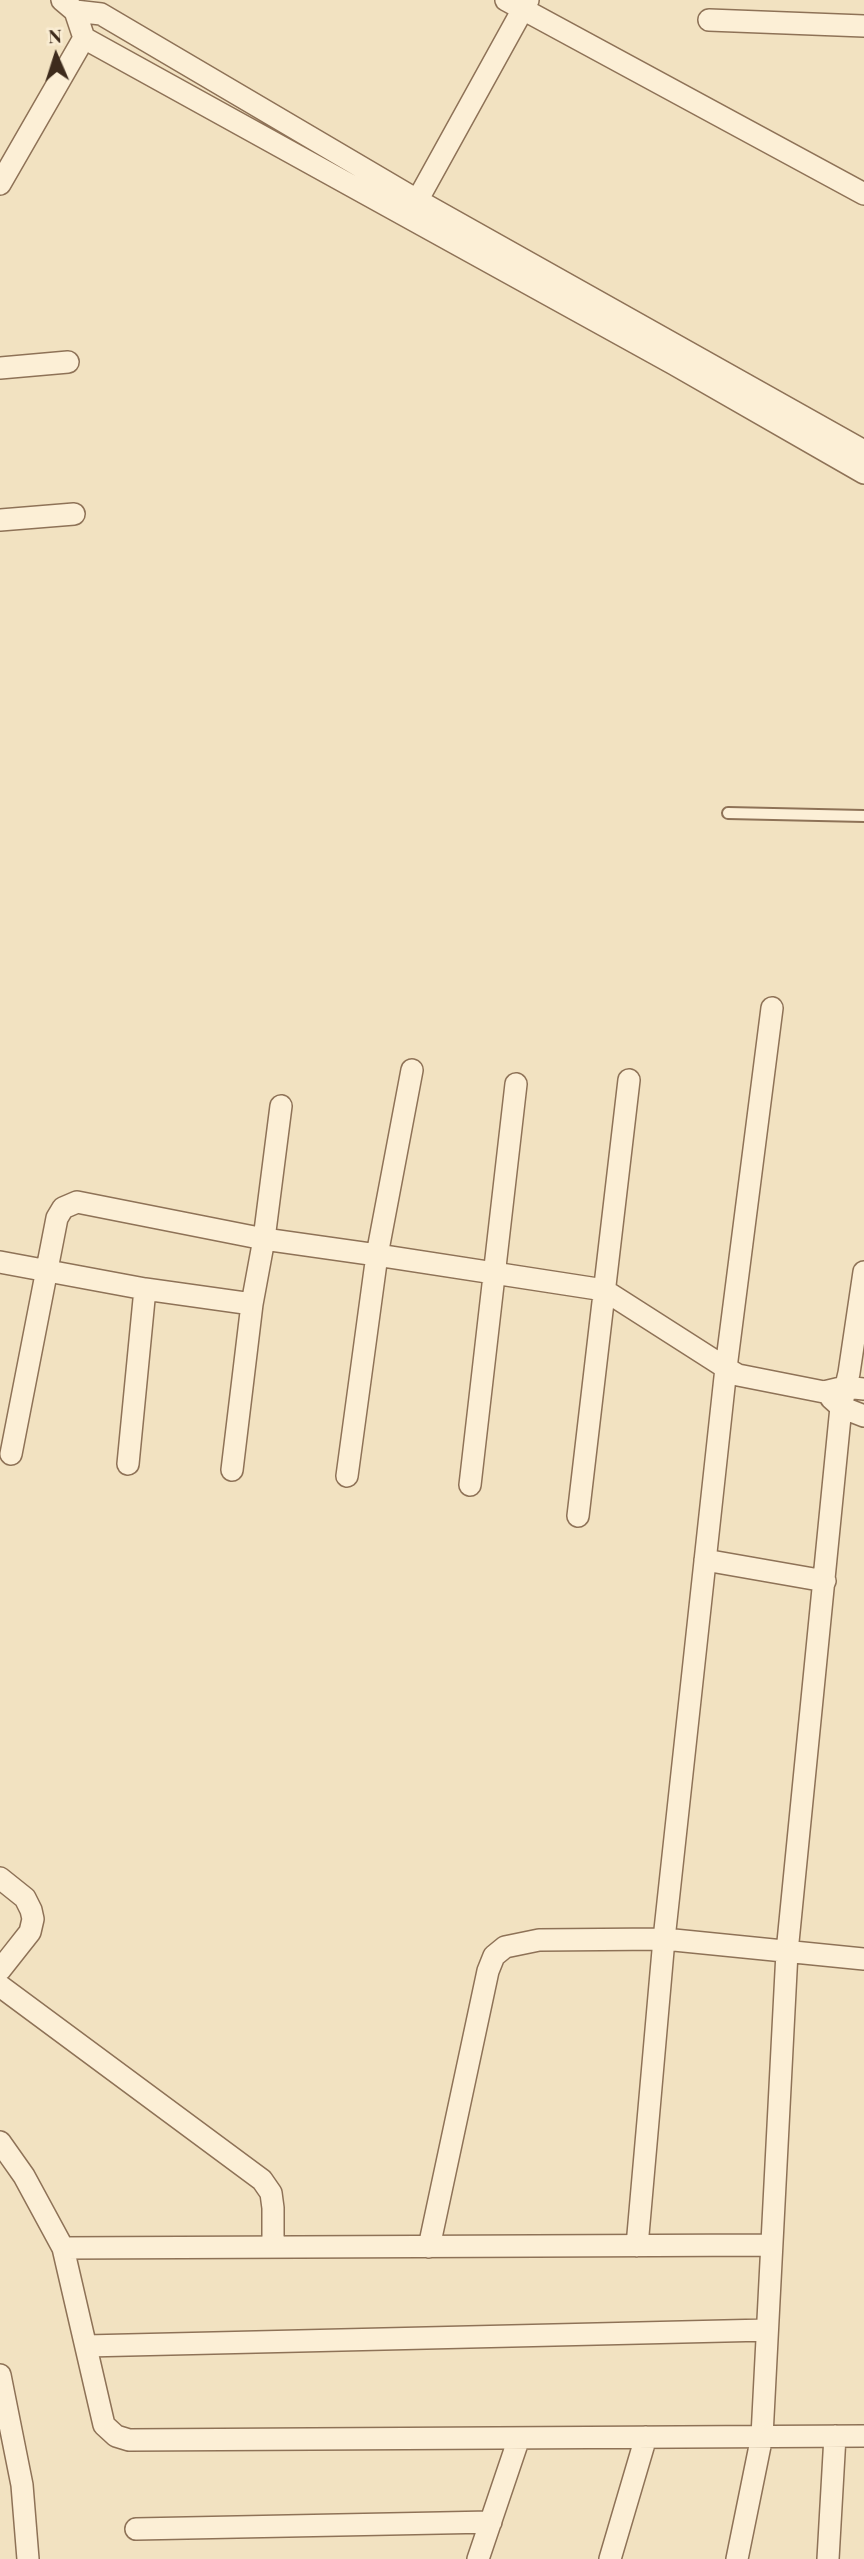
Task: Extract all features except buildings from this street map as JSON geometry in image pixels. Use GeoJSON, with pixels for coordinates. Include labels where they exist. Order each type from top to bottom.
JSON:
{"type":"FeatureCollection","features":[{"type":"Feature","properties":{"kind":"street"},"geometry":{"type":"LineString","coordinates":[[413,209],[519,3],[864,194]]}},
{"type":"Feature","properties":{"kind":"street"},"geometry":{"type":"LineString","coordinates":[[68,6],[101,14],[413,209],[864,473]]}},
{"type":"Feature","properties":{"kind":"street"},"geometry":{"type":"LineString","coordinates":[[68,6],[84,38],[413,209],[864,451]]}},
{"type":"Feature","properties":{"kind":"street"},"geometry":{"type":"LineString","coordinates":[[709,20],[864,26]]}},
{"type":"Feature","properties":{"kind":"street"},"geometry":{"type":"LineString","coordinates":[[0,184],[84,38]]}},
{"type":"Feature","properties":{"kind":"street"},"geometry":{"type":"LineString","coordinates":[[0,368],[68,362]]}},
{"type":"Feature","properties":{"kind":"street"},"geometry":{"type":"LineString","coordinates":[[0,520],[74,514]]}},
{"type":"Feature","properties":{"kind":"street"},"geometry":{"type":"LineString","coordinates":[[636,2246],[664,1939],[726,1368],[772,1008]]}},
{"type":"Feature","properties":{"kind":"street"},"geometry":{"type":"LineString","coordinates":[[347,1476],[377,1255],[412,1070]]}},
{"type":"Feature","properties":{"kind":"street"},"geometry":{"type":"LineString","coordinates":[[578,1516],[629,1080]]}},
{"type":"Feature","properties":{"kind":"street"},"geometry":{"type":"LineString","coordinates":[[470,1485],[516,1084]]}},
{"type":"Feature","properties":{"kind":"street"},"geometry":{"type":"LineString","coordinates":[[232,1470],[252,1304],[264,1239],[281,1106]]}},
{"type":"Feature","properties":{"kind":"street"},"geometry":{"type":"LineString","coordinates":[[10,1454],[49,1269],[57,1217],[62,1208],[77,1202],[264,1239],[604,1290],[738,1375],[843,1394],[864,1416]]}},
{"type":"Feature","properties":{"kind":"street"},"geometry":{"type":"LineString","coordinates":[[0,1262],[145,1289],[252,1304]]}},
{"type":"Feature","properties":{"kind":"street"},"geometry":{"type":"LineString","coordinates":[[737,2559],[762,2436],[787,1952],[843,1394],[849,1373],[864,1272]]}},
{"type":"Feature","properties":{"kind":"street"},"geometry":{"type":"LineString","coordinates":[[128,1464],[145,1289]]}},
{"type":"Feature","properties":{"kind":"street"},"geometry":{"type":"LineString","coordinates":[[705,1560],[825,1581]]}},
{"type":"Feature","properties":{"kind":"street"},"geometry":{"type":"LineString","coordinates":[[0,1878],[25,1898],[33,1919],[30,1932],[0,1969]]}},
{"type":"Feature","properties":{"kind":"street"},"geometry":{"type":"LineString","coordinates":[[429,2247],[488,1972],[494,1956],[505,1947],[539,1940],[664,1939],[864,1959]]}},
{"type":"Feature","properties":{"kind":"street"},"geometry":{"type":"LineString","coordinates":[[0,1986],[262,2179],[271,2193],[273,2247]]}},
{"type":"Feature","properties":{"kind":"street"},"geometry":{"type":"LineString","coordinates":[[0,2142],[24,2176],[63,2248],[104,2425],[116,2436],[129,2440],[864,2436]]}},
{"type":"Feature","properties":{"kind":"street"},"geometry":{"type":"LineString","coordinates":[[63,2248],[771,2245]]}},
{"type":"Feature","properties":{"kind":"street"},"geometry":{"type":"LineString","coordinates":[[86,2346],[767,2330]]}},
{"type":"Feature","properties":{"kind":"street"},"geometry":{"type":"LineString","coordinates":[[0,2375],[22,2485],[29,2559]]}},
{"type":"Feature","properties":{"kind":"street"},"geometry":{"type":"LineString","coordinates":[[828,2559],[835,2436]]}},
{"type":"Feature","properties":{"kind":"street"},"geometry":{"type":"LineString","coordinates":[[610,2559],[646,2437]]}},
{"type":"Feature","properties":{"kind":"street"},"geometry":{"type":"LineString","coordinates":[[478,2559],[519,2438]]}},
{"type":"Feature","properties":{"kind":"street"},"geometry":{"type":"LineString","coordinates":[[136,2529],[491,2522]]}},
{"type":"Feature","properties":{"kind":"lane"},"geometry":{"type":"LineString","coordinates":[[728,813],[864,816]]}}]}
